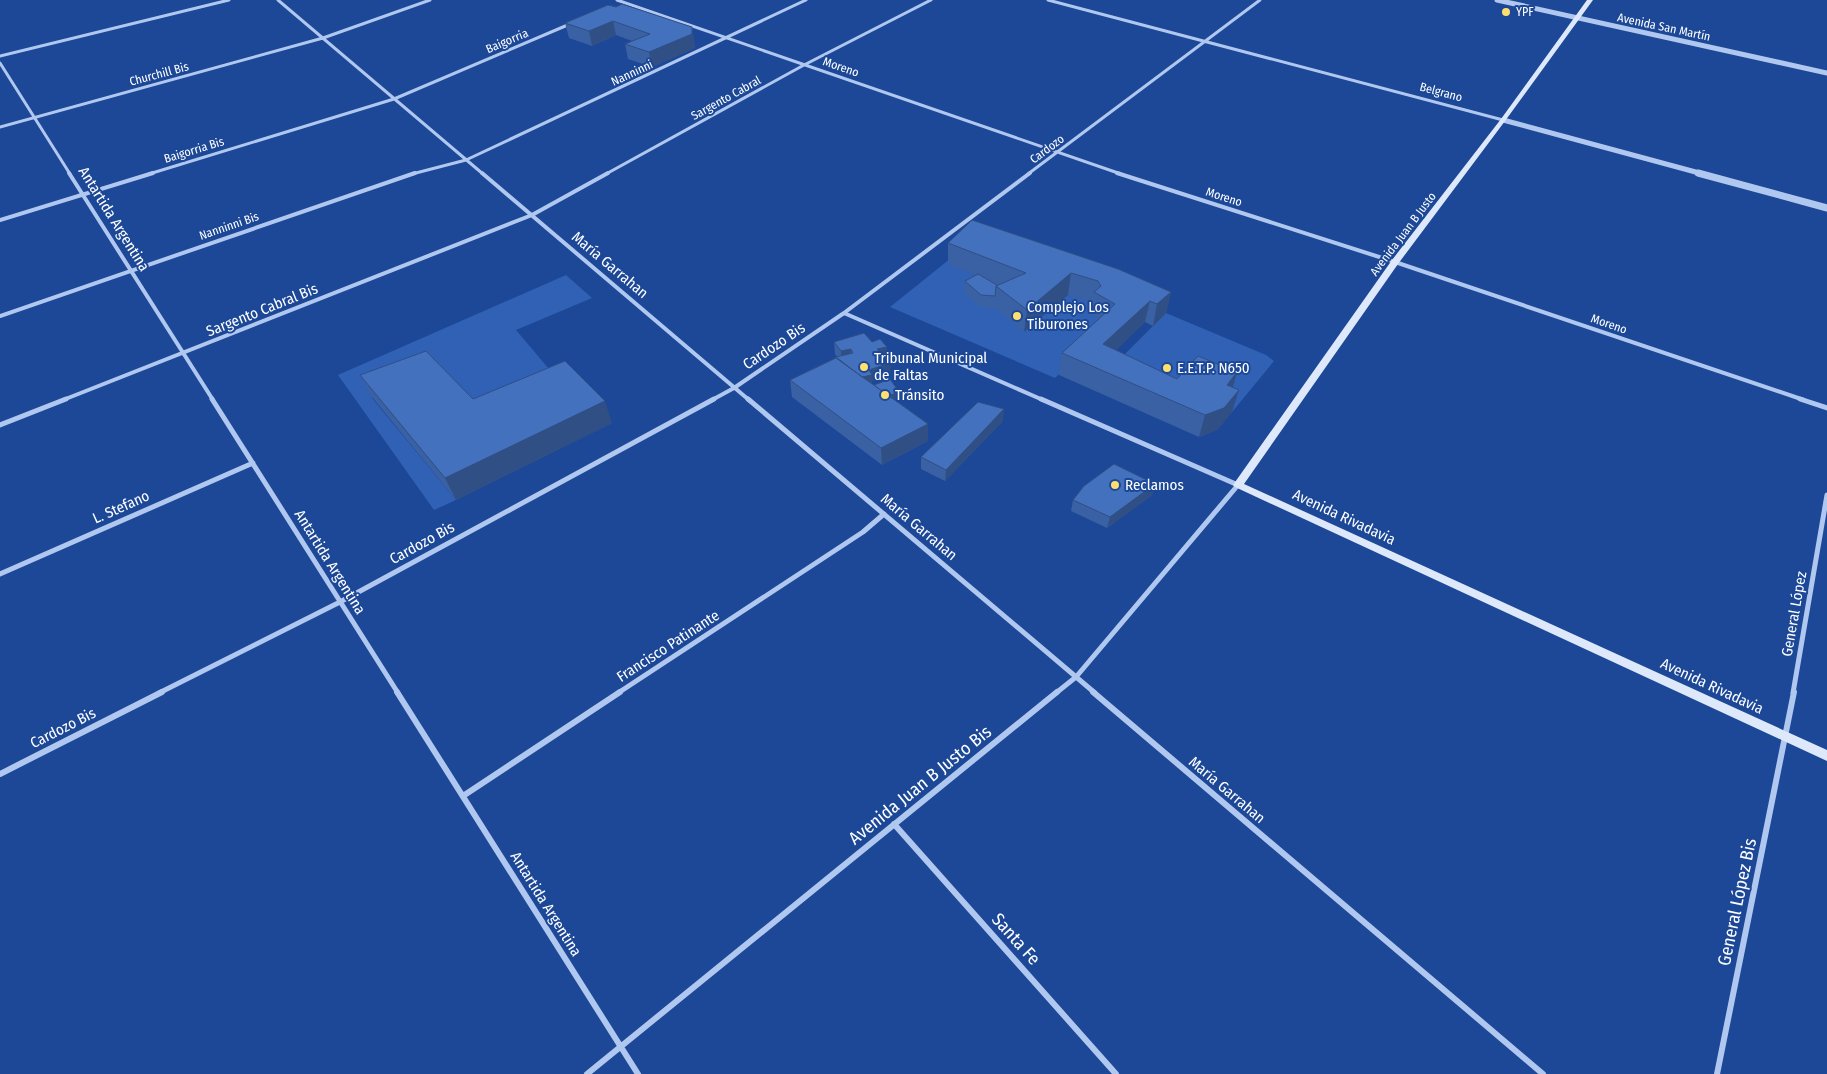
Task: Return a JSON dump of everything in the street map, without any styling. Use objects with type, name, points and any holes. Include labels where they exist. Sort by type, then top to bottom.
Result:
[{"type":"main road","name":"Avenida Juan B Justo","points":[[1238,485],[1396,262],[1590,0]]},
{"type":"main road","name":"Avenida Rivadavia","points":[[1238,485],[1827,756]]},
{"type":"street","points":[[0,56],[229,0]]},
{"type":"street","name":"María Garrahan","points":[[278,0],[1543,1074]]},
{"type":"street","name":"Churchill Bis","points":[[0,127],[323,38],[430,0]]},
{"type":"street","name":"Moreno","points":[[617,0],[730,37],[1057,154],[1396,262],[1827,408]]},
{"type":"street","name":"Nanninni","points":[[466,160],[806,0]]},
{"type":"street","name":"Sargento Cabral","points":[[532,216],[804,65],[931,0]]},
{"type":"street","name":"Belgrano","points":[[1048,0],[1827,208]]},
{"type":"street","name":"Cardozo","points":[[844,313],[1206,43],[1260,0]]},
{"type":"street","name":"Avenida San Martín","points":[[1497,0],[1827,73]]},
{"type":"street","points":[[613,6],[624,1]]},
{"type":"street","name":"Baigorria","points":[[394,99],[576,21]]},
{"type":"street","name":"Antartida Argentina","points":[[0,62],[638,1074]]},
{"type":"street","name":"Baigorria Bis","points":[[0,220],[394,99]]},
{"type":"street","name":"Nanninni Bis","points":[[0,316],[430,168],[466,160]]},
{"type":"street","name":"Sargento Cabral Bis","points":[[0,425],[532,216]]},
{"type":"street","name":"Cardozo Bis","points":[[0,774],[340,602],[734,388],[844,313]]},
{"type":"street","name":"Avenida Rivadavia","points":[[844,313],[1238,485]]},
{"type":"street","name":"L. Stefano","points":[[0,574],[252,462]]},
{"type":"street","name":"Avenida Juan B Justo Bis","points":[[587,1074],[1076,677],[1238,485]]},
{"type":"street","name":"General López","points":[[1786,737],[1827,495]]},
{"type":"street","name":"Francisco Patinante","points":[[463,796],[864,532],[884,514]]},
{"type":"street","name":"General López Bis","points":[[1717,1074],[1786,737]]},
{"type":"street","name":"Santa Fe","points":[[894,824],[1116,1074]]},
{"type":"shaded area","name":"Complejo Los Tiburones","points":[[971,242],[1114,291],[1111,326],[1055,378],[890,307]]},
{"type":"shaded area","points":[[566,275],[592,298],[516,330],[555,376],[472,412],[372,398],[456,500],[434,510],[338,375]]},
{"type":"shaded area","points":[[1166,313],[1266,355],[1274,361],[1232,412],[1178,393],[1116,363]]},
{"type":"building","points":[[622,4],[692,27],[692,34],[649,52],[625,44],[650,34],[613,21],[589,31],[565,23],[608,5],[616,7]]},
{"type":"building","points":[[972,220],[1118,269],[1171,292],[1157,304],[1150,301],[1103,344],[1177,379],[1198,356],[1237,372],[1227,385],[1239,390],[1224,408],[1205,415],[1062,353],[1115,304],[1094,292],[1101,286],[1098,281],[1071,273],[1027,310],[996,286],[1026,273],[948,243]]},
{"type":"building","points":[[978,274],[997,285],[995,296],[981,295],[965,281]]},
{"type":"building","points":[[864,333],[872,342],[880,339],[887,347],[877,349],[890,363],[869,370],[872,375],[862,377],[836,357],[853,353],[851,349],[841,351],[834,342]]},
{"type":"building","points":[[426,351],[473,399],[565,361],[605,401],[445,478],[360,375]]},
{"type":"building","points":[[836,358],[928,424],[881,448],[790,380]]},
{"type":"building","points":[[890,379],[899,392],[888,396],[874,385]]},
{"type":"building","points":[[978,402],[1004,409],[946,470],[921,457]]},
{"type":"building","points":[[1114,464],[1155,484],[1110,517],[1073,500],[1084,486]]},
{"type":"place","name":"YPF","points":[[1506,12]]},
{"type":"place","name":"Complejo Los Tiburones","points":[[1017,316]]},
{"type":"place","name":"Tribunal Municipal de Faltas","points":[[864,367]]},
{"type":"place","name":"E.E.T.P. N650","points":[[1167,368]]},
{"type":"place","name":"Tránsito","points":[[885,395]]},
{"type":"place","name":"Reclamos","points":[[1115,485]]}]
